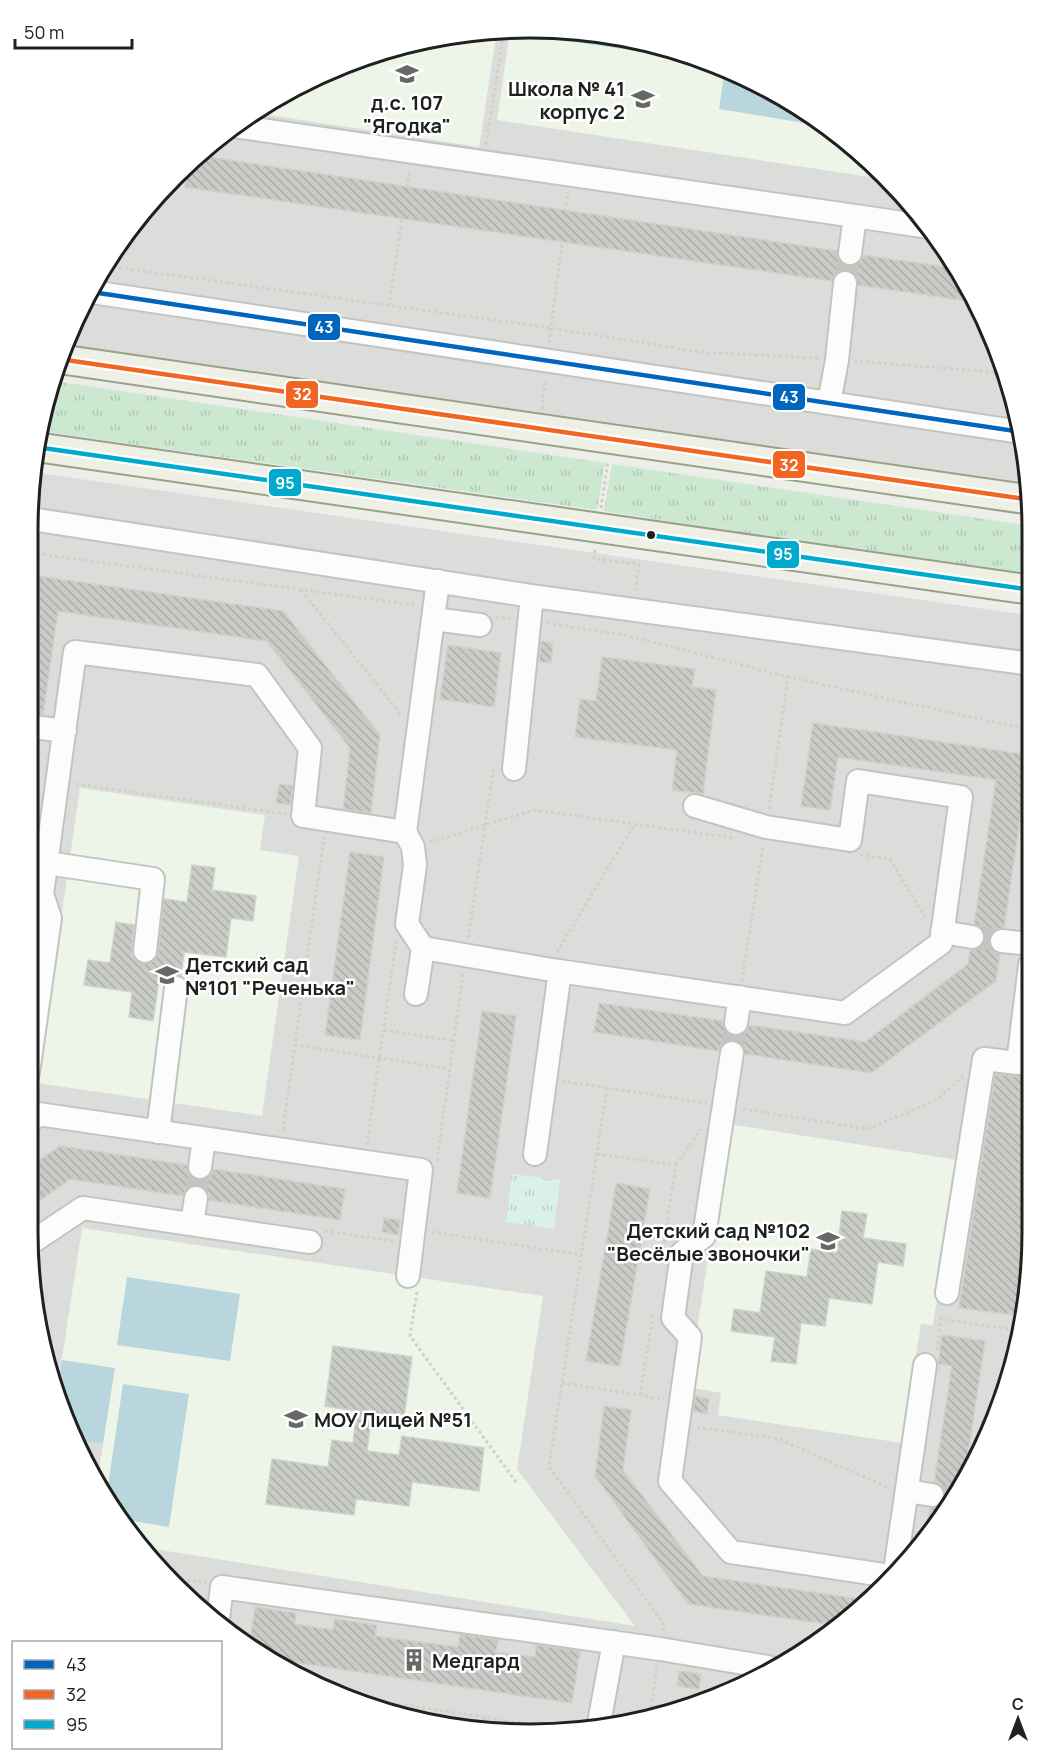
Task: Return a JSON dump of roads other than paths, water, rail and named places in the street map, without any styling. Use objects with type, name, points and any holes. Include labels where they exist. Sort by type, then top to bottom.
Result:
[{"type":"main road","points":[[68,360],[1021,498]]},
{"type":"main road","points":[[45,448],[1022,589]]},
{"type":"street","points":[[246,128],[855,216],[912,220]]},
{"type":"street","points":[[850,253],[855,216]]},
{"type":"street","points":[[829,403],[837,360],[845,283]]},
{"type":"street","points":[[102,287],[547,360],[1012,431]]},
{"type":"street","points":[[38,520],[532,596],[1022,663]]},
{"type":"street","points":[[416,994],[423,948],[407,924],[415,865],[409,839],[438,582]]},
{"type":"street","points":[[505,763],[532,596]]},
{"type":"street","points":[[433,619],[480,625]]},
{"type":"street","points":[[38,1003],[50,918],[42,894],[75,652],[258,675],[310,748],[303,816],[409,839]]},
{"type":"street","points":[[41,728],[64,731]]},
{"type":"street","points":[[423,948],[845,1013],[941,943],[961,797],[858,781],[850,840],[766,827],[695,806]]},
{"type":"street","points":[[47,863],[153,879],[145,951]]},
{"type":"street","points":[[942,934],[972,937]]},
{"type":"street","points":[[1002,941],[1022,943]]},
{"type":"street","points":[[535,1154],[556,970]]},
{"type":"street","points":[[158,1132],[176,988]]},
{"type":"street","points":[[736,1023],[740,997]]},
{"type":"street","points":[[947,1293],[984,1059],[1018,1064],[1022,1031]]},
{"type":"street","points":[[732,1053],[721,1105],[704,1236],[682,1253],[673,1318],[690,1336],[670,1481],[731,1552],[882,1575]]},
{"type":"street","points":[[38,1114],[421,1170],[412,1283]]},
{"type":"street","points":[[200,1167],[204,1138]]},
{"type":"street","points":[[192,1224],[196,1198]]},
{"type":"street","points":[[38,1238],[83,1208],[310,1242]]},
{"type":"street","points":[[897,1559],[925,1365]]},
{"type":"street","points":[[907,1494],[932,1495]]},
{"type":"street","points":[[219,1613],[222,1587],[660,1648],[763,1665]]},
{"type":"street","points":[[600,1718],[614,1642]]},
{"type":"tunnel","points":[[845,283],[850,253]]},
{"type":"tunnel","points":[[972,937],[1002,941]]},
{"type":"tunnel","points":[[732,1053],[736,1023]]},
{"type":"tunnel","points":[[196,1198],[200,1167]]},
{"type":"tunnel","points":[[932,1495],[944,1497]]},
{"type":"place","name":"д.с. 107 \"Ягодка\"","points":[[407,74]]},
{"type":"place","name":"Школа № 41 корпус 2","points":[[643,99]]},
{"type":"place","name":"Детский сад №101 \"Реченька\"","points":[[167,975]]},
{"type":"place","name":"Детский сад №102 \"Весёлые звоночки\"","points":[[828,1241]]},
{"type":"place","name":"МОУ Лицей №51","points":[[296,1419]]},
{"type":"place","name":"Медгард","points":[[414,1660]]}]
